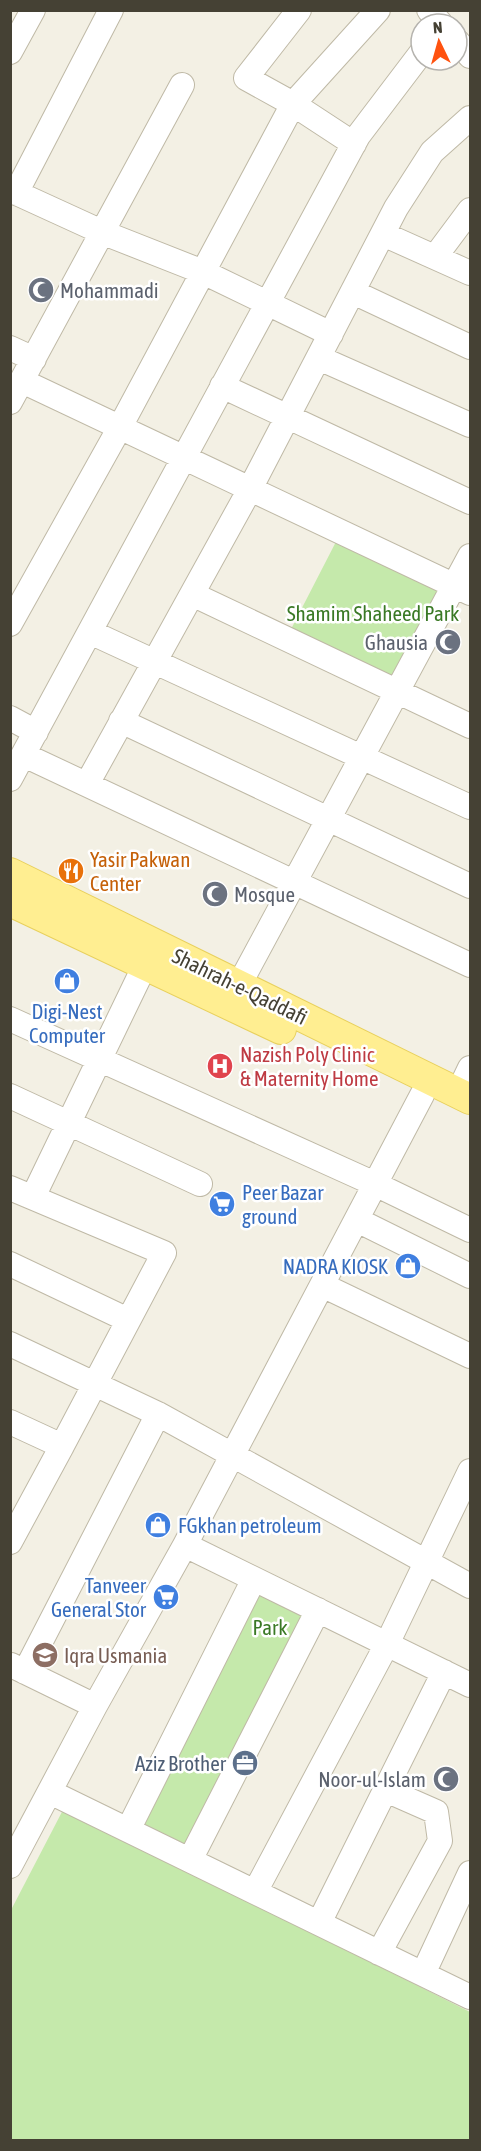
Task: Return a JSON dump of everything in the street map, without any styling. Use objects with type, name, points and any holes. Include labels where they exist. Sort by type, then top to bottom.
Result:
[{"type":"main road","name":"Shahrah-e-Qaddafi","points":[[10,873],[467,1095]]},
{"type":"main road","name":"Shahrah-e-Qaddafi","points":[[10,901],[422,1095],[467,1095]]},
{"type":"street","points":[[10,52],[33,10]]},
{"type":"street","points":[[111,10],[14,192],[104,233],[203,272],[331,334]]},
{"type":"street","points":[[298,10],[246,78],[292,104],[354,144]]},
{"type":"street","points":[[10,624],[120,427],[292,104],[378,10]]},
{"type":"street","points":[[10,779],[354,144],[409,69]]},
{"type":"street","points":[[10,402],[104,233],[182,85]]},
{"type":"street","points":[[87,784],[250,489],[383,234],[432,152],[471,118]]},
{"type":"street","points":[[435,257],[471,210]]},
{"type":"street","points":[[383,234],[471,273]]},
{"type":"street","points":[[353,292],[471,347]]},
{"type":"street","points":[[10,348],[34,359]]},
{"type":"street","points":[[319,357],[471,425]]},
{"type":"street","points":[[22,381],[463,589]]},
{"type":"street","points":[[222,386],[471,502]]},
{"type":"street","points":[[239,985],[398,692],[463,589],[471,555]]},
{"type":"street","points":[[192,594],[471,726]]},
{"type":"street","points":[[90,632],[471,807]]},
{"type":"street","points":[[10,718],[36,732]]},
{"type":"street","points":[[122,722],[471,886]]},
{"type":"street","points":[[24,755],[294,884],[471,965]]},
{"type":"street","points":[[33,1197],[145,965]]},
{"type":"street","points":[[10,1019],[375,1184],[471,1230]]},
{"type":"street","points":[[10,1866],[95,1706],[185,1545],[422,1095]]},
{"type":"street","points":[[10,1096],[200,1184]]},
{"type":"street","points":[[10,1188],[164,1253],[10,1542]]},
{"type":"street","points":[[357,1220],[471,1276]]},
{"type":"street","points":[[10,1264],[129,1320]]},
{"type":"street","points":[[322,1285],[471,1356]]},
{"type":"street","points":[[10,1344],[95,1382],[158,1414],[471,1586]]},
{"type":"street","points":[[95,1706],[18,1669],[158,1414]]},
{"type":"street","points":[[10,1422],[62,1446]]},
{"type":"street","points":[[255,1892],[387,1644],[427,1562],[462,1512],[471,1471]]},
{"type":"street","points":[[185,1545],[471,1685]]},
{"type":"street","points":[[128,1830],[254,1579]]},
{"type":"street","points":[[190,1860],[318,1610]]},
{"type":"street","points":[[319,1923],[444,1672]]},
{"type":"street","points":[[380,1953],[440,1841],[436,1812],[386,1790]]},
{"type":"street","points":[[50,1792],[471,1997]]},
{"type":"street","points":[[423,1974],[471,1873]]},
{"type":"green space","name":"Shamim Shaheed Park","points":[[341,532],[455,586],[398,691],[287,637]]},
{"type":"green space","name":"Park","points":[[254,1579],[318,1610],[190,1860],[128,1830]]},
{"type":"green space","points":[[64,1808],[470,2012],[470,2140],[11,2140],[11,1910]]},
{"type":"place","name":"Mohammadi","points":[[41,290]]},
{"type":"place","name":"Ghausia","points":[[448,642]]},
{"type":"place","name":"Yasir Pakwan Center","points":[[71,871]]},
{"type":"place","name":"Mosque","points":[[215,894]]},
{"type":"place","name":"Digi-Nest Computer","points":[[67,981]]},
{"type":"place","name":"Nazish Poly Clinic & Maternity Home","points":[[220,1066]]},
{"type":"place","name":"Peer Bazar ground","points":[[222,1204]]},
{"type":"place","name":"NADRA KIOSK","points":[[408,1266]]},
{"type":"place","name":"FGkhan petroleum","points":[[158,1525]]},
{"type":"place","name":"Tanveer General Stor","points":[[166,1597]]},
{"type":"place","name":"Iqra Usmania","points":[[45,1655]]},
{"type":"place","name":"Aziz Brother","points":[[245,1763]]},
{"type":"place","name":"Noor-ul-Islam","points":[[446,1779]]}]
